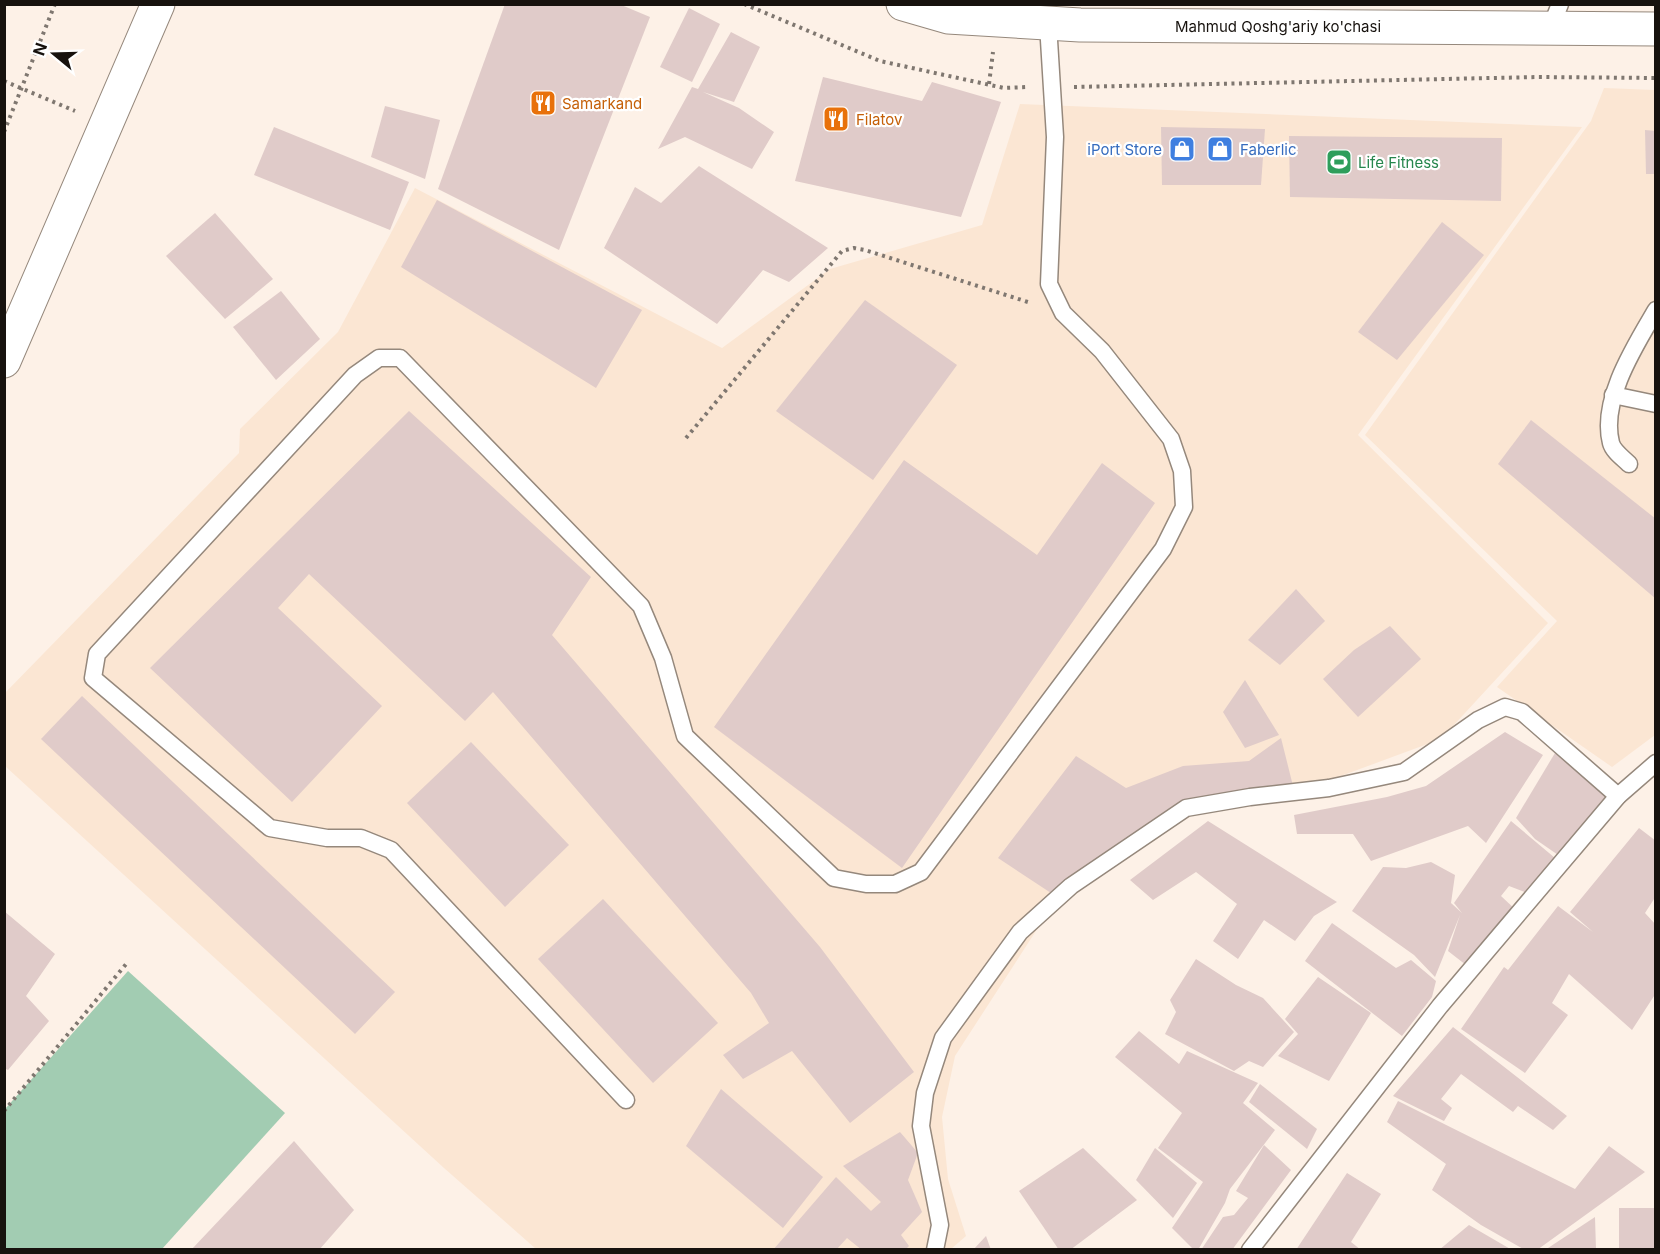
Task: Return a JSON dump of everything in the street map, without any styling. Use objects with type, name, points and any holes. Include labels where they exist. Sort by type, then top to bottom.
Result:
[{"type":"main road","points":[[4,361],[158,4]]},
{"type":"main road","name":"Mahmud Qoshg'ariy ko'chasi","points":[[903,4],[948,17],[1048,24],[1556,16],[1656,29]]},
{"type":"lane","points":[[626,1100],[391,850],[361,838],[327,838],[270,828],[93,678],[97,654],[355,375],[379,358],[400,358],[641,606],[663,658],[685,736],[834,878],[866,884],[895,884],[921,872],[1163,549],[1184,507],[1182,471],[1172,439],[1102,351],[1063,313],[1049,285],[1055,137],[1048,24]]},
{"type":"lane","points":[[1629,464],[1611,446],[1609,423],[1613,395],[1637,342],[1656,310]]},
{"type":"lane","points":[[1613,395],[1656,404]]},
{"type":"lane","points":[[935,1250],[940,1225],[921,1126],[925,1093],[943,1038],[1020,932],[1071,886],[1186,807],[1329,788],[1404,772],[1478,720],[1506,707],[1522,712],[1618,796]]},
{"type":"lane","points":[[1250,1250],[1440,1006],[1618,796],[1656,763]]},
{"type":"path","points":[[4,132],[55,4]]},
{"type":"path","points":[[744,4],[880,60],[1004,88],[1538,77],[1656,78]]},
{"type":"path","points":[[4,81],[106,125]]},
{"type":"path","points":[[687,438],[843,251],[854,248],[865,250],[1063,313]]},
{"type":"path","points":[[4,1111],[127,963]]},
{"type":"shaded area","points":[[1604,88],[1655,90],[1655,735],[1612,767],[1497,687],[1557,621],[1365,435],[1591,121]]},
{"type":"shaded area","points":[[1020,104],[1582,127],[1358,435],[1548,623],[1441,739],[1303,790],[1189,809],[1054,903],[955,1056],[942,1117],[948,1179],[966,1236],[951,1249],[536,1249],[444,1168],[5,766],[4,694],[239,453],[240,429],[338,332],[415,188],[722,348],[830,269],[982,225]]},
{"type":"green space","points":[[128,971],[285,1113],[162,1249],[5,1249],[5,1109]]},
{"type":"building","name":"Samarkand","points":[[505,4],[619,4],[650,17],[559,250],[438,189]]},
{"type":"building","points":[[689,8],[720,24],[692,82],[660,67]]},
{"type":"building","points":[[731,32],[760,47],[734,102],[703,92],[739,108],[774,132],[752,169],[685,137],[658,149],[692,87],[698,89]]},
{"type":"building","points":[[823,77],[922,101],[932,82],[1001,102],[961,217],[795,181]]},
{"type":"building","points":[[385,106],[440,120],[425,179],[371,157]]},
{"type":"building","points":[[274,127],[409,182],[390,230],[254,175]]},
{"type":"building","points":[[1161,127],[1265,129],[1261,185],[1162,185]]},
{"type":"building","points":[[1645,130],[1656,131],[1656,174],[1646,174]]},
{"type":"building","points":[[1289,136],[1502,138],[1501,201],[1290,197]]},
{"type":"building","points":[[699,166],[828,248],[789,282],[763,270],[717,324],[604,248],[635,187],[661,203]]},
{"type":"building","points":[[437,200],[642,310],[596,388],[401,267]]},
{"type":"building","points":[[215,213],[273,279],[225,319],[166,256]]},
{"type":"building","points":[[1442,222],[1484,255],[1397,360],[1358,332]]},
{"type":"building","points":[[281,291],[320,339],[276,380],[233,327]]},
{"type":"building","points":[[865,300],[957,365],[873,480],[776,411]]},
{"type":"building","points":[[409,411],[591,577],[552,635],[820,947],[914,1072],[850,1123],[792,1051],[743,1079],[723,1055],[769,1023],[751,993],[493,692],[465,721],[309,574],[278,608],[382,706],[292,802],[150,668]]},
{"type":"building","points":[[1531,420],[1656,519],[1656,599],[1498,464]]},
{"type":"building","points":[[904,460],[1037,555],[1102,463],[1155,503],[902,868],[714,727]]},
{"type":"building","points":[[1296,589],[1325,621],[1280,665],[1248,640]]},
{"type":"building","points":[[1390,626],[1421,659],[1358,717],[1323,679],[1354,650]]},
{"type":"building","points":[[1245,680],[1279,735],[1245,748],[1223,712]]},
{"type":"building","points":[[82,696],[395,992],[355,1034],[41,739]]},
{"type":"building","points":[[1505,732],[1543,755],[1486,843],[1468,826],[1371,861],[1353,834],[1297,834],[1294,815],[1387,797],[1426,786]]},
{"type":"building","points":[[1281,738],[1293,786],[1181,804],[1051,893],[998,858],[1076,756],[1126,788],[1183,766],[1249,761]]},
{"type":"building","points":[[471,742],[569,845],[505,907],[407,803]]},
{"type":"building","points":[[1555,753],[1608,794],[1561,857],[1535,839],[1516,818]]},
{"type":"building","points":[[1208,821],[1337,902],[1314,916],[1295,941],[1264,920],[1238,959],[1213,941],[1237,904],[1196,872],[1153,900],[1130,880]]},
{"type":"building","points":[[1511,821],[1555,858],[1530,894],[1509,886],[1501,896],[1517,911],[1466,965],[1448,951],[1460,915],[1435,977],[1414,955],[1352,911],[1383,867],[1406,868],[1431,862],[1455,875],[1451,903],[1462,913],[1454,903]]},
{"type":"building","points":[[1639,828],[1656,841],[1656,896],[1645,913],[1656,925],[1656,993],[1632,1030],[1569,974],[1552,1003],[1568,1015],[1525,1073],[1461,1029],[1504,967],[1508,970],[1558,906],[1593,932],[1570,912]]},
{"type":"building","points":[[603,899],[718,1023],[653,1083],[538,959]]},
{"type":"building","points":[[4,911],[55,954],[26,996],[49,1021],[8,1070],[4,1068]]},
{"type":"building","points":[[1332,923],[1396,968],[1411,960],[1436,981],[1432,997],[1402,1036],[1305,961]]},
{"type":"building","points":[[1196,959],[1236,985],[1263,998],[1294,1032],[1263,1067],[1249,1061],[1234,1071],[1165,1034],[1176,1012],[1170,1000]]},
{"type":"building","points":[[1318,977],[1371,1013],[1329,1081],[1278,1056],[1298,1034],[1285,1019]]},
{"type":"building","points":[[1453,1027],[1567,1116],[1553,1130],[1518,1106],[1513,1112],[1461,1074],[1441,1099],[1452,1108],[1444,1121],[1393,1096]]},
{"type":"building","points":[[1139,1031],[1179,1064],[1187,1051],[1258,1083],[1243,1103],[1275,1130],[1230,1189],[1225,1203],[1198,1250],[1194,1250],[1172,1228],[1203,1182],[1158,1148],[1182,1113],[1115,1057]]},
{"type":"building","points":[[1260,1084],[1317,1129],[1307,1149],[1249,1102]]},
{"type":"building","points":[[721,1089],[823,1177],[783,1228],[686,1146]]},
{"type":"building","points":[[1398,1101],[1575,1189],[1609,1146],[1645,1172],[1537,1250],[1525,1250],[1481,1225],[1432,1190],[1446,1164],[1387,1122]]},
{"type":"building","points":[[900,1132],[918,1153],[908,1180],[922,1212],[901,1235],[909,1246],[905,1250],[862,1250],[847,1238],[836,1250],[773,1250],[836,1177],[871,1211],[881,1202],[843,1166]]},
{"type":"building","points":[[294,1141],[354,1210],[319,1250],[191,1250]]},
{"type":"building","points":[[1264,1145],[1291,1170],[1232,1250],[1201,1250],[1223,1217],[1234,1215],[1248,1198],[1236,1191]]},
{"type":"building","points":[[1083,1148],[1137,1200],[1070,1250],[1059,1250],[1019,1191]]},
{"type":"building","points":[[1155,1148],[1197,1183],[1173,1218],[1136,1180]]},
{"type":"building","points":[[1347,1173],[1381,1194],[1351,1242],[1361,1250],[1296,1250]]},
{"type":"building","points":[[1619,1208],[1656,1208],[1656,1250],[1619,1250]]},
{"type":"building","points":[[1595,1217],[1596,1250],[1545,1250]]},
{"type":"building","points":[[1469,1225],[1512,1250],[1439,1250]]},
{"type":"building","points":[[986,1236],[991,1250],[973,1250]]},
{"type":"place","name":"Samarkand","points":[[543,103]]},
{"type":"place","name":"Filatov","points":[[836,119]]},
{"type":"place","name":"iPort Store","points":[[1182,149]]},
{"type":"place","name":"Faberlic","points":[[1220,149]]},
{"type":"place","name":"Life Fitness","points":[[1339,162]]}]
